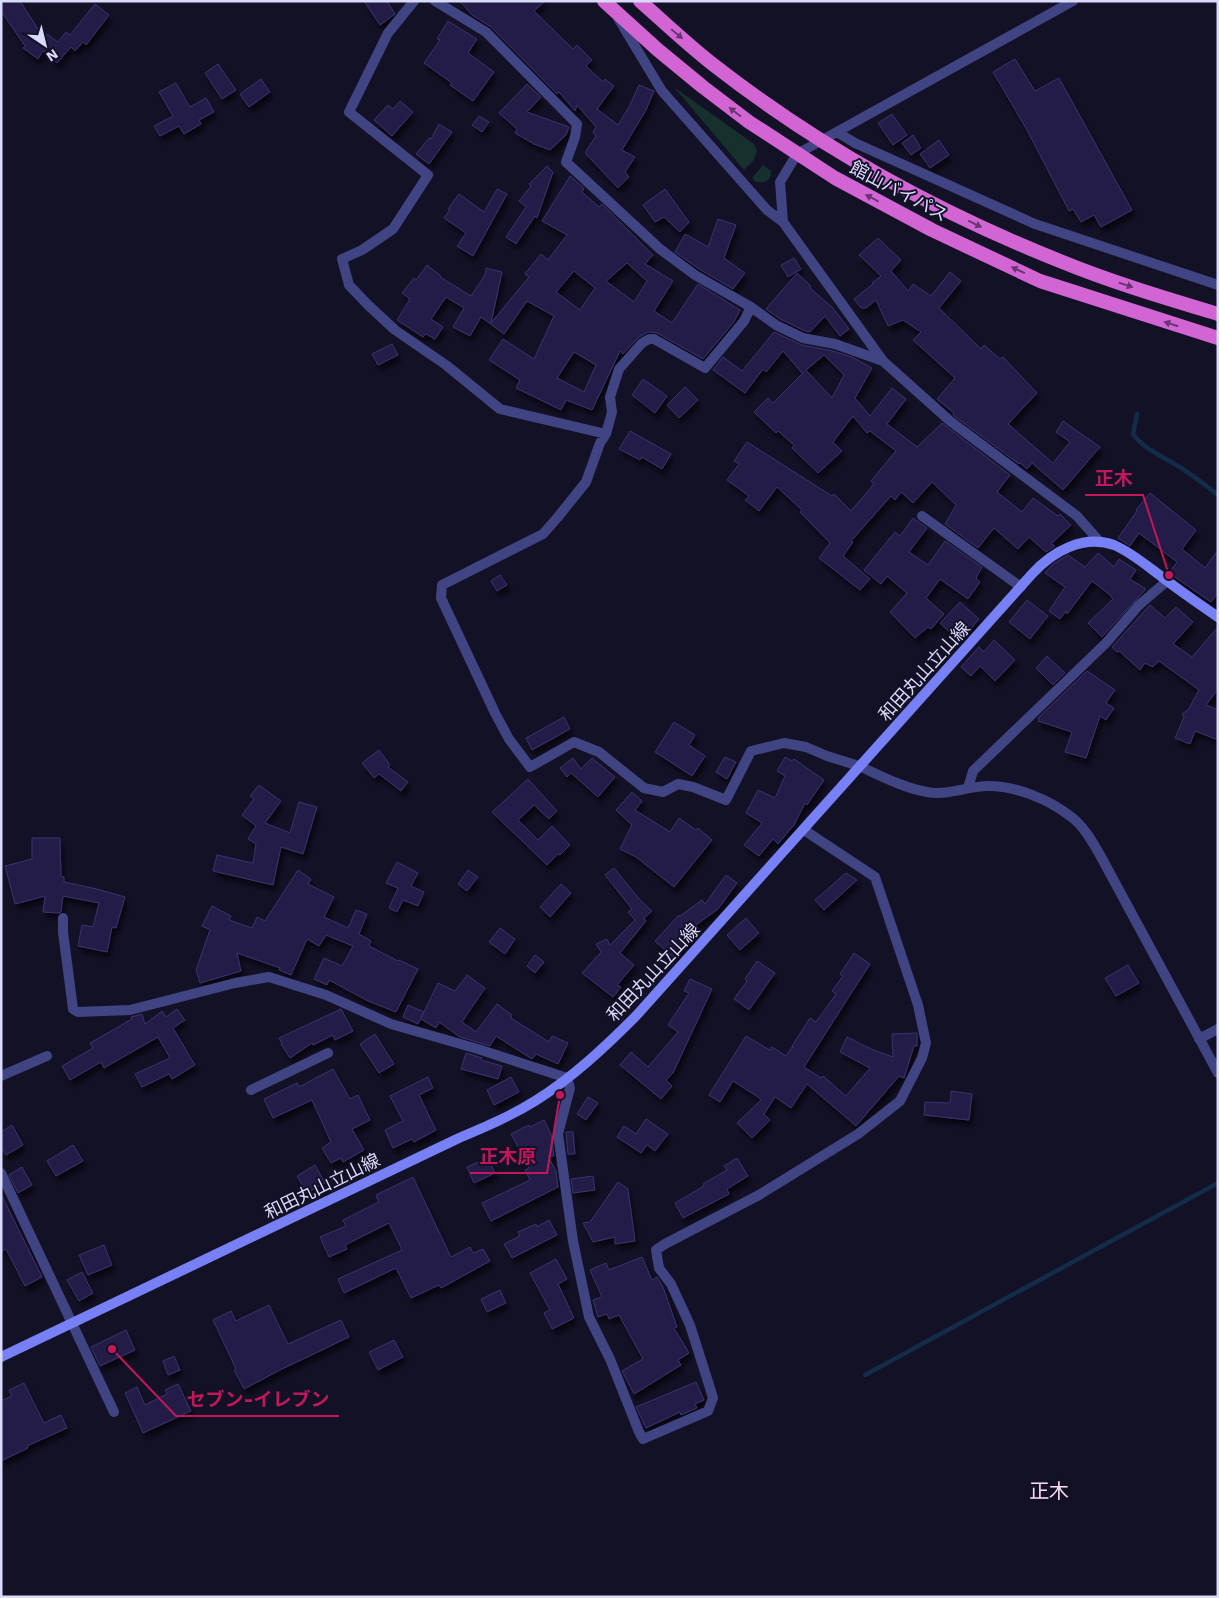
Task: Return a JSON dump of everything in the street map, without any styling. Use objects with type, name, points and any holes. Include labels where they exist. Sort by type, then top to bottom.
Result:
[{"type":"highway","name":"館山バイパス","points":[[604,1],[614,12],[702,87],[749,122],[835,178],[932,230],[1040,280],[1218,338]]},
{"type":"highway","name":"館山バイパス","points":[[640,1],[714,65],[763,101],[875,173],[936,205],[1060,261],[1113,281],[1218,314]]},
{"type":"main road","name":"和田丸山立山線","points":[[1,1357],[459,1138],[507,1117],[536,1101],[567,1078],[635,1018],[859,766],[1044,562],[1057,552],[1068,547],[1100,542],[1114,545],[1218,618]]},
{"type":"street","points":[[414,1],[388,33],[349,112],[428,175],[393,229],[362,250],[342,259],[349,285],[395,330],[446,365],[500,409],[606,434]]},
{"type":"street","points":[[435,1],[486,32],[577,124],[575,137],[566,162],[660,249],[695,275],[802,338],[835,344],[884,361]]},
{"type":"street","points":[[783,222],[780,182],[796,154],[1073,1]]},
{"type":"street","points":[[614,12],[662,90],[767,210],[783,222],[884,361],[950,421],[1076,516],[1100,542]]},
{"type":"street","points":[[837,132],[855,143],[1035,224],[1218,285]]},
{"type":"street","points":[[751,307],[744,321],[705,368],[654,339],[649,339],[642,344],[619,369],[610,397],[612,412],[606,434],[600,442],[586,482],[543,534],[442,585],[441,598],[509,739],[530,767],[574,742],[599,752],[644,788],[663,792],[678,784],[693,787],[726,800],[751,751],[784,743],[806,747],[859,766],[899,784],[927,792],[942,793],[989,786],[1020,791],[1047,802],[1071,816],[1090,838],[1218,1072]]},
{"type":"street","points":[[922,516],[1022,587]]},
{"type":"street","points":[[968,788],[973,771],[1105,644],[1139,605],[1167,581]]},
{"type":"street","points":[[63,918],[73,1009],[78,1012],[130,1010],[235,983],[269,977],[326,995],[391,1024],[478,1049],[567,1078],[570,1088],[558,1134],[573,1241],[589,1317],[610,1359],[639,1432],[644,1439],[708,1410],[713,1398],[690,1325],[670,1284],[659,1268],[656,1250],[759,1195],[858,1134],[900,1100],[922,1058],[926,1043],[918,1005],[875,876],[804,830]]},
{"type":"street","points":[[1199,1039],[1218,1029]]},
{"type":"street","points":[[251,1090],[328,1053]]},
{"type":"street","points":[[1,1076],[47,1056]]},
{"type":"street","points":[[1,1173],[114,1412]]},
{"type":"green space","points":[[674,87],[754,144],[757,151],[754,160],[744,170]]},
{"type":"green space","points":[[763,165],[771,171],[770,178],[765,182],[756,182],[752,178]]},
{"type":"building","points":[[1,1],[20,1],[44,38],[47,34],[58,42],[66,32],[70,35],[95,4],[109,15],[86,45],[83,42],[75,51],[71,47],[57,63],[43,51],[38,59],[23,48],[25,46],[1,11]]},
{"type":"building","points":[[364,1],[387,1],[395,14],[380,25]]},
{"type":"building","points":[[460,1],[545,1],[534,11],[573,49],[577,45],[592,60],[586,66],[603,82],[605,79],[614,86],[597,109],[618,125],[639,85],[654,91],[646,110],[622,150],[635,157],[625,172],[629,177],[618,188],[585,153],[596,136],[593,132],[596,127],[577,105],[575,111],[559,92],[557,94],[491,27],[472,15]]},
{"type":"building","points":[[448,21],[477,39],[468,53],[494,72],[473,101],[424,63],[440,40],[437,39]]},
{"type":"building","points":[[1015,59],[1035,91],[1059,78],[1132,210],[1101,227],[1094,215],[1081,222],[1073,209],[1069,211],[1027,130],[993,72]]},
{"type":"building","points":[[218,64],[236,90],[222,99],[205,73]]},
{"type":"building","points":[[261,79],[270,92],[249,107],[240,94]]},
{"type":"building","points":[[176,83],[190,107],[206,98],[214,112],[199,120],[201,124],[184,134],[179,126],[160,136],[154,126],[173,116],[159,92]]},
{"type":"building","points":[[527,84],[541,97],[527,112],[569,127],[566,135],[550,150],[534,144],[515,133],[517,129],[499,113]]},
{"type":"building","points":[[400,101],[413,112],[392,136],[374,120],[388,105],[393,109]]},
{"type":"building","points":[[892,114],[907,135],[893,145],[878,123]]},
{"type":"building","points":[[479,116],[489,122],[482,132],[472,125]]},
{"type":"building","points":[[439,124],[452,132],[429,164],[416,154],[429,138],[431,139]]},
{"type":"building","points":[[913,135],[921,148],[911,155],[902,143]]},
{"type":"building","points":[[939,140],[949,155],[930,168],[920,154]]},
{"type":"building","points":[[547,166],[553,172],[537,218],[535,216],[516,244],[506,237],[526,207],[519,201],[531,186],[529,184]]},
{"type":"building","points":[[570,176],[584,188],[582,192],[599,207],[602,204],[653,255],[645,264],[673,281],[654,311],[672,323],[698,284],[740,310],[734,322],[703,359],[657,333],[648,332],[639,337],[623,354],[620,351],[592,410],[566,400],[561,410],[516,388],[520,380],[489,360],[503,339],[534,359],[554,316],[527,301],[504,334],[481,317],[470,336],[453,327],[464,308],[446,297],[431,319],[443,327],[435,339],[426,334],[423,337],[397,320],[410,299],[402,293],[414,278],[416,280],[427,265],[440,277],[471,296],[485,275],[486,268],[502,272],[491,323],[529,277],[525,274],[541,254],[548,260],[567,235],[542,221]],"holes":[[[627,263],[647,281],[634,302],[606,281]],[[574,271],[595,288],[580,310],[556,292]],[[574,352],[596,365],[584,392],[557,378]]]},
{"type":"building","points":[[497,189],[507,194],[473,256],[457,246],[466,233],[444,218],[459,194],[484,212]]},
{"type":"building","points":[[665,189],[689,222],[680,232],[664,217],[655,222],[643,205]]},
{"type":"building","points":[[718,219],[736,225],[724,258],[745,273],[733,289],[675,252],[685,234],[708,247]]},
{"type":"building","points":[[878,238],[901,260],[891,271],[908,291],[913,284],[931,296],[950,272],[961,281],[939,308],[981,349],[984,345],[1000,359],[1003,357],[1037,393],[1008,424],[1053,463],[1070,442],[1056,432],[1063,421],[1100,447],[1063,490],[1032,463],[1027,469],[1019,464],[954,416],[954,413],[937,399],[955,378],[913,340],[921,332],[903,320],[888,326],[876,300],[866,308],[861,308],[854,299],[881,276],[859,255]]},
{"type":"building","points":[[794,258],[801,269],[788,277],[781,265]]},
{"type":"building","points":[[797,273],[811,286],[810,288],[833,308],[849,329],[840,336],[825,316],[810,332],[805,331],[780,319],[766,309]]},
{"type":"building","points":[[774,332],[802,345],[852,357],[872,368],[855,398],[870,416],[892,388],[906,399],[887,424],[917,447],[942,423],[1010,475],[997,492],[1022,512],[1033,498],[1058,516],[1060,514],[1071,525],[1051,544],[1055,546],[1046,552],[1029,537],[1018,549],[994,528],[978,548],[945,524],[956,505],[932,482],[913,503],[901,492],[895,500],[891,496],[851,541],[853,542],[843,556],[870,579],[860,590],[819,558],[830,543],[800,512],[802,510],[777,487],[759,511],[745,500],[749,496],[727,480],[739,464],[734,461],[747,442],[832,496],[834,494],[851,511],[874,484],[871,481],[896,451],[870,431],[867,433],[853,416],[833,442],[842,451],[818,473],[792,448],[794,445],[778,431],[776,433],[754,412],[768,398],[773,403],[804,372],[802,373],[783,351],[766,372],[763,369],[745,393],[713,370],[723,357],[742,371]],"holes":[[[824,355],[844,375],[832,398],[806,370]]]},
{"type":"building","points":[[392,344],[398,355],[378,365],[372,354]]},
{"type":"building","points":[[643,379],[667,396],[655,413],[632,395]]},
{"type":"building","points":[[685,387],[698,400],[679,418],[667,405]]},
{"type":"building","points":[[630,431],[671,454],[662,469],[642,457],[640,460],[619,449]]},
{"type":"building","points":[[1150,493],[1196,530],[1182,549],[1205,568],[1218,550],[1218,593],[1211,602],[1169,573],[1177,562],[1139,533],[1130,546],[1118,538],[1136,510]]},
{"type":"building","points":[[913,518],[927,528],[909,552],[928,565],[945,541],[982,567],[976,578],[980,582],[968,599],[940,579],[926,598],[944,614],[931,629],[928,627],[915,638],[890,612],[907,593],[887,576],[881,584],[864,570],[895,532],[900,536]]},
{"type":"building","points":[[1098,553],[1114,567],[1119,559],[1136,570],[1130,579],[1146,589],[1102,637],[1088,623],[1113,599],[1110,595],[1092,581],[1067,614],[1066,611],[1060,619],[1049,611],[1065,587],[1045,573],[1053,564],[1068,555],[1085,567]]},
{"type":"building","points":[[500,575],[507,585],[497,591],[491,581]]},
{"type":"building","points":[[1027,600],[1048,616],[1030,639],[1009,622]]},
{"type":"building","points":[[960,602],[979,619],[960,642],[940,623]]},
{"type":"building","points":[[1150,605],[1165,618],[1176,607],[1193,622],[1173,644],[1192,657],[1218,627],[1218,689],[1206,705],[1218,710],[1218,740],[1195,731],[1190,744],[1175,738],[1184,717],[1182,714],[1188,710],[1199,690],[1159,661],[1153,667],[1145,663],[1140,670],[1112,647]]},
{"type":"building","points":[[994,640],[1015,660],[995,681],[980,666],[971,676],[961,667],[979,647],[984,652]]},
{"type":"building","points":[[1047,656],[1065,673],[1053,685],[1036,668]]},
{"type":"building","points":[[1087,671],[1115,690],[1106,703],[1114,708],[1106,720],[1100,716],[1086,758],[1065,752],[1072,732],[1038,721],[1039,717]]},
{"type":"building","points":[[564,717],[570,729],[532,750],[526,738]]},
{"type":"building","points":[[674,722],[695,735],[689,745],[705,756],[692,776],[655,752]]},
{"type":"building","points":[[379,750],[390,765],[388,767],[408,782],[401,791],[379,774],[374,778],[362,763]]},
{"type":"building","points":[[725,757],[736,762],[727,779],[716,772]]},
{"type":"building","points":[[785,757],[792,761],[794,759],[824,780],[807,805],[805,803],[794,825],[778,844],[773,839],[759,856],[744,845],[762,823],[746,813],[758,790],[775,798],[785,776],[777,771]]},
{"type":"building","points":[[573,758],[581,769],[592,758],[615,777],[598,797],[571,773],[567,777],[560,768]]},
{"type":"building","points":[[528,779],[557,811],[549,819],[534,805],[518,820],[538,840],[552,826],[570,845],[547,865],[492,812]]},
{"type":"building","points":[[259,785],[281,801],[265,823],[290,833],[299,802],[317,807],[303,854],[281,847],[273,885],[213,871],[217,855],[253,863],[256,844],[248,839],[256,826],[242,815],[254,799],[250,796]]},
{"type":"building","points":[[632,792],[642,801],[635,810],[670,832],[679,818],[696,830],[698,828],[712,840],[674,887],[636,857],[620,849],[632,825],[616,810]]},
{"type":"building","points":[[32,838],[60,838],[61,876],[64,877],[64,882],[125,897],[116,928],[112,927],[107,952],[78,946],[82,925],[93,927],[99,903],[63,896],[61,912],[59,913],[43,912],[45,896],[15,904],[5,866],[32,859]]},
{"type":"building","points":[[397,862],[418,873],[411,886],[424,892],[418,906],[403,900],[397,912],[389,908],[398,888],[386,883]]},
{"type":"building","points":[[614,868],[641,901],[652,911],[644,918],[646,921],[620,953],[634,965],[617,985],[621,987],[613,997],[582,973],[601,952],[596,944],[607,939],[610,945],[635,920],[628,912],[632,909],[605,875]]},
{"type":"building","points":[[298,870],[311,879],[308,884],[334,897],[324,917],[348,928],[356,910],[367,914],[359,934],[371,941],[369,946],[418,969],[396,1012],[368,1001],[329,980],[327,985],[314,979],[324,958],[342,966],[353,946],[326,935],[319,946],[307,939],[291,975],[279,970],[280,968],[237,953],[241,971],[200,983],[196,970],[210,930],[202,926],[212,906],[231,916],[229,920],[252,928],[257,917],[265,921]]},
{"type":"building","points":[[468,870],[478,877],[467,891],[458,884]]},
{"type":"building","points":[[846,873],[857,880],[824,910],[815,900]]},
{"type":"building","points":[[726,875],[737,883],[718,909],[693,927],[698,931],[674,958],[655,941],[679,915],[702,900],[705,904]]},
{"type":"building","points":[[561,884],[571,893],[550,917],[540,907]]},
{"type":"building","points":[[746,918],[759,933],[740,950],[727,935]]},
{"type":"building","points":[[500,928],[515,939],[505,954],[489,942]]},
{"type":"building","points":[[854,953],[870,964],[804,1067],[821,1078],[823,1076],[846,1096],[870,1068],[840,1052],[847,1037],[893,1057],[892,1034],[917,1033],[917,1046],[914,1046],[904,1078],[899,1076],[856,1126],[807,1084],[791,1108],[775,1097],[764,1114],[770,1120],[752,1138],[737,1123],[761,1100],[758,1097],[733,1081],[720,1102],[709,1095],[746,1036],[770,1050],[772,1047],[786,1056],[792,1047],[794,1048],[792,1046],[810,1018],[816,1022],[836,994],[832,991],[843,976],[840,974]]},
{"type":"building","points":[[535,955],[544,962],[535,973],[527,966]]},
{"type":"building","points":[[757,961],[775,973],[749,1010],[734,999],[747,981],[745,979]]},
{"type":"building","points":[[1128,965],[1139,983],[1116,996],[1105,978]]},
{"type":"building","points":[[467,975],[485,988],[462,1022],[476,1032],[497,1004],[512,1015],[511,1018],[549,1042],[552,1036],[568,1043],[558,1064],[536,1054],[532,1059],[496,1036],[490,1046],[460,1037],[439,1022],[436,1028],[421,1019],[418,1024],[403,1017],[408,1005],[424,1012],[438,983],[455,991]]},
{"type":"building","points":[[690,979],[712,989],[673,1073],[666,1080],[672,1086],[661,1099],[620,1065],[631,1052],[648,1067],[678,1032],[668,1025],[689,993],[684,991]]},
{"type":"building","points":[[177,1009],[185,1020],[173,1028],[195,1065],[172,1079],[169,1074],[142,1087],[135,1074],[170,1058],[158,1037],[104,1068],[101,1062],[70,1080],[62,1066],[93,1048],[90,1043],[132,1019],[131,1017],[142,1014],[145,1024],[162,1011],[166,1017]]},
{"type":"building","points":[[341,1009],[353,1031],[335,1040],[333,1035],[313,1045],[312,1043],[290,1058],[279,1038]]},
{"type":"building","points":[[375,1034],[394,1064],[379,1073],[360,1044]]},
{"type":"building","points":[[466,1053],[502,1066],[498,1079],[461,1069]]},
{"type":"building","points":[[333,1069],[350,1099],[358,1095],[370,1120],[352,1129],[364,1150],[343,1162],[341,1158],[331,1163],[322,1148],[331,1142],[312,1100],[273,1118],[264,1099],[297,1083],[299,1087]]},
{"type":"building","points":[[428,1077],[433,1088],[419,1095],[436,1130],[414,1142],[412,1139],[393,1148],[385,1130],[403,1121],[390,1096]]},
{"type":"building","points":[[511,1077],[519,1092],[494,1105],[487,1090]]},
{"type":"building","points":[[951,1091],[972,1094],[969,1120],[924,1115],[925,1102],[950,1103]]},
{"type":"building","points":[[588,1097],[598,1103],[586,1120],[577,1114]]},
{"type":"building","points":[[646,1119],[668,1134],[655,1151],[647,1145],[641,1153],[617,1137],[624,1126],[636,1134]]},
{"type":"building","points":[[544,1120],[551,1134],[554,1156],[548,1156],[556,1171],[558,1187],[491,1221],[482,1203],[530,1180],[525,1170],[529,1168],[511,1134]]},
{"type":"building","points":[[12,1125],[23,1145],[6,1155],[1,1148],[1,1132]]},
{"type":"building","points":[[566,1132],[573,1132],[575,1154],[568,1154]]},
{"type":"building","points":[[73,1145],[83,1161],[56,1176],[47,1161]]},
{"type":"building","points":[[488,1158],[495,1173],[474,1183],[467,1167]]},
{"type":"building","points":[[737,1158],[748,1176],[727,1189],[729,1194],[683,1218],[675,1203],[727,1170],[724,1166]]},
{"type":"building","points":[[315,1165],[325,1183],[307,1193],[297,1176]]},
{"type":"building","points":[[22,1167],[32,1185],[18,1193],[9,1175]]},
{"type":"building","points":[[593,1176],[595,1190],[573,1193],[571,1179]]},
{"type":"building","points":[[413,1177],[451,1257],[470,1247],[473,1253],[483,1249],[490,1261],[441,1288],[439,1285],[411,1298],[396,1268],[344,1293],[338,1279],[402,1250],[389,1223],[345,1245],[347,1249],[329,1257],[320,1237],[346,1226],[343,1220],[379,1202],[376,1195]]},
{"type":"building","points":[[618,1182],[628,1189],[635,1241],[615,1244],[615,1237],[593,1242],[583,1223],[590,1222]]},
{"type":"building","points":[[1,1194],[42,1277],[25,1286],[6,1249],[1,1251]]},
{"type":"building","points":[[549,1220],[557,1235],[512,1258],[504,1244],[520,1236],[518,1232],[536,1224],[537,1227]]},
{"type":"building","points":[[104,1245],[112,1265],[88,1275],[79,1255]]},
{"type":"building","points":[[642,1257],[652,1280],[657,1277],[663,1287],[677,1327],[674,1328],[689,1353],[678,1360],[681,1365],[634,1394],[622,1371],[643,1359],[619,1315],[609,1319],[607,1314],[598,1317],[593,1300],[602,1297],[590,1270],[606,1263],[609,1270]]},
{"type":"building","points":[[556,1259],[567,1279],[558,1284],[574,1318],[552,1329],[544,1313],[550,1310],[530,1273]]},
{"type":"building","points":[[82,1272],[93,1293],[79,1301],[67,1280]]},
{"type":"building","points":[[500,1290],[506,1303],[487,1312],[481,1299]]},
{"type":"building","points":[[269,1305],[288,1344],[341,1320],[349,1337],[244,1389],[213,1320],[231,1311],[236,1321]]},
{"type":"building","points":[[126,1330],[135,1350],[100,1366],[91,1347]]},
{"type":"building","points":[[394,1340],[403,1357],[378,1370],[369,1352]]},
{"type":"building","points":[[174,1356],[180,1370],[168,1375],[163,1361]]},
{"type":"building","points":[[696,1382],[704,1400],[695,1404],[697,1408],[681,1415],[680,1412],[646,1428],[636,1407]]},
{"type":"building","points":[[24,1383],[44,1423],[61,1415],[67,1428],[27,1446],[28,1448],[1,1461],[1,1401],[12,1396],[9,1390]]},
{"type":"building","points":[[178,1384],[191,1411],[143,1433],[125,1393],[137,1387],[145,1405],[167,1394],[165,1390]]},
{"type":"waterway","points":[[1137,414],[1133,434],[1137,439],[1151,450],[1191,474],[1218,495]]},
{"type":"waterway","points":[[865,1375],[1218,1183]]},
{"type":"place","name":"正木","points":[[1169,575]]},
{"type":"place","name":"正木原","points":[[560,1095]]},
{"type":"place","name":"セブン-イレブン","points":[[112,1349]]},
{"type":"district","name":"正木","points":[[1049,1491]]}]
